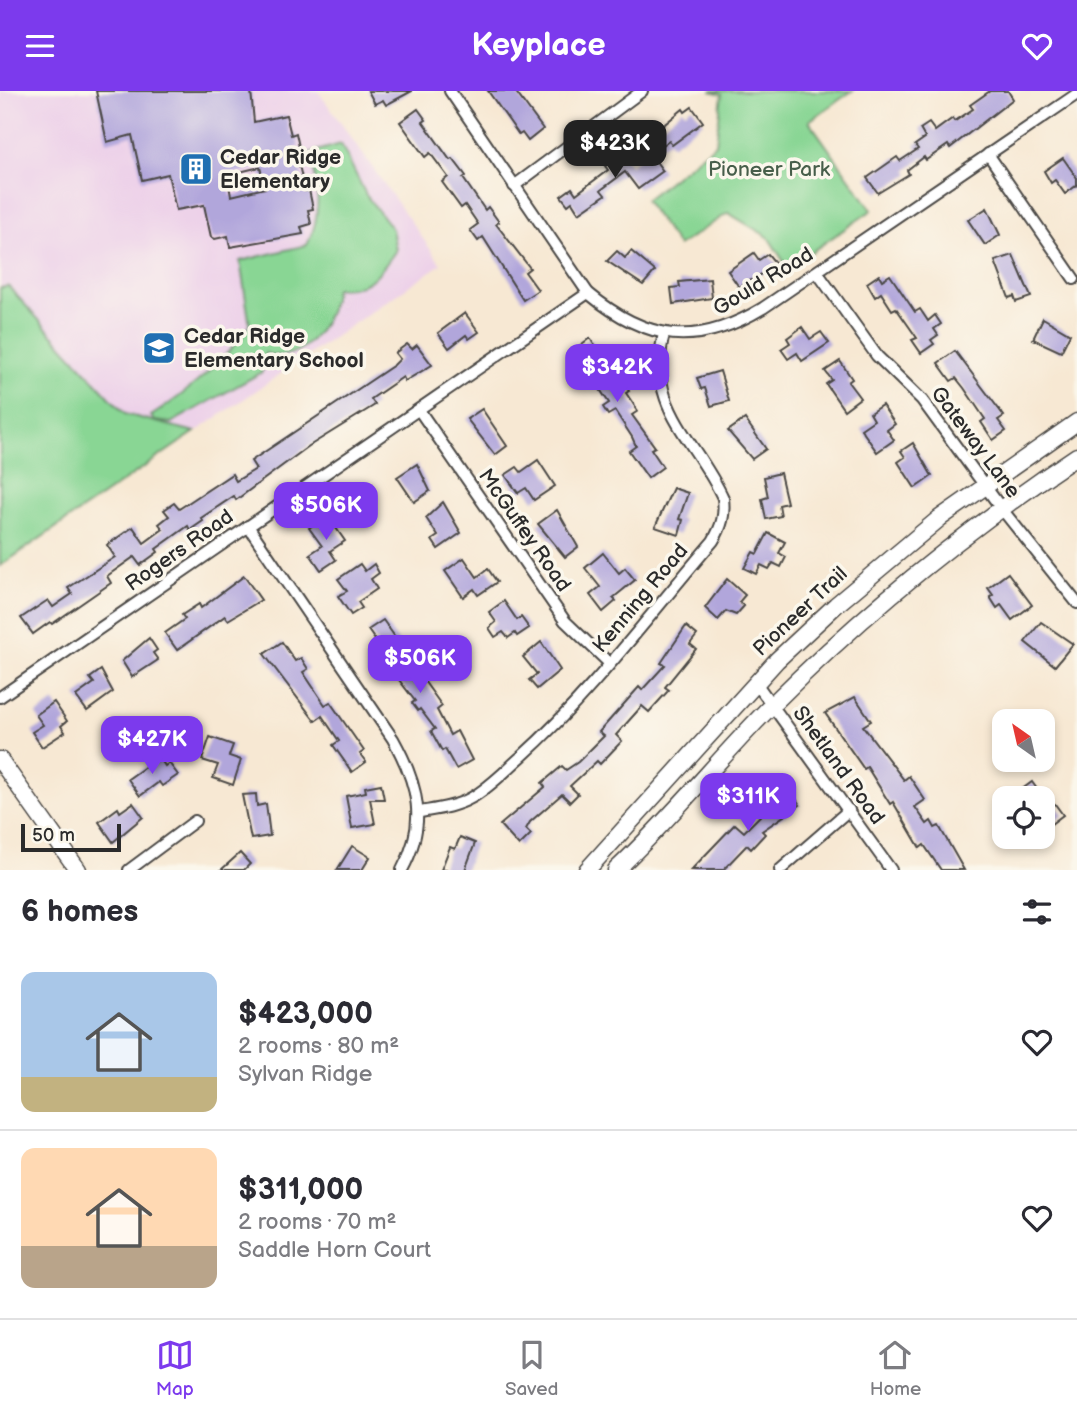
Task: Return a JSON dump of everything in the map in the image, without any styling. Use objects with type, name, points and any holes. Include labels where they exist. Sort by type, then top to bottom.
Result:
[{"type":"main road","name":"Pioneer Trail","points":[[587,870],[756,683],[863,581],[984,486],[1077,422]]},
{"type":"main road","points":[[616,870],[772,705],[883,601],[1001,508],[1077,456]]},
{"type":"main road","points":[[0,760],[78,870]]},
{"type":"street","name":"Gould Road","points":[[450,91],[588,293],[629,322],[664,334],[714,332],[738,323],[1077,94]]},
{"type":"street","points":[[514,186],[642,91]]},
{"type":"street","points":[[988,154],[1073,279]]},
{"type":"street","name":"Gateway Lane","points":[[817,272],[877,356],[922,400],[984,486],[1077,603]]},
{"type":"street","name":"Rogers Road","points":[[0,697],[588,293]]},
{"type":"street","name":"Kenning Road","points":[[419,812],[450,807],[472,797],[491,784],[560,722],[586,695],[608,663],[713,541],[725,513],[723,498],[717,483],[668,409],[659,370],[664,334]]},
{"type":"street","name":"McGuffey Road","points":[[419,410],[558,612],[608,663]]},
{"type":"street","points":[[248,526],[394,739],[407,763],[419,812],[402,870]]},
{"type":"street","name":"Shetland Road","points":[[756,683],[891,870]]},
{"type":"street","points":[[780,870],[849,810]]},
{"type":"street","points":[[129,870],[195,821]]},
{"type":"shaded area","name":"Cedar Ridge Elementary School","points":[[0,91],[318,91],[441,264],[0,566]]},
{"type":"green space","name":"Pioneer Park","points":[[710,91],[852,91],[809,121],[872,210],[788,268],[768,237],[728,213],[678,246],[645,200],[716,144],[722,94]]},
{"type":"green space","points":[[341,144],[366,195],[392,229],[396,250],[371,280],[356,287],[335,288],[333,301],[322,326],[314,338],[303,347],[292,353],[265,353],[262,372],[171,423],[155,421],[151,416],[205,375],[250,326],[240,261],[307,245],[315,222],[318,200],[310,153]]},
{"type":"green space","points":[[8,286],[125,414],[195,432],[0,566],[0,288]]},
{"type":"building","name":"Cedar Ridge Elementary","points":[[96,91],[251,91],[254,122],[286,115],[291,135],[296,133],[299,147],[295,148],[305,191],[309,190],[313,209],[308,210],[311,224],[301,227],[303,234],[230,247],[228,236],[215,239],[211,237],[204,205],[176,210],[168,174],[142,180],[132,135],[107,142]],"holes":[[[260,167],[265,188],[231,196],[227,175]]]},
{"type":"building","points":[[368,91],[412,91],[386,105],[383,100],[375,104]]},
{"type":"building","points":[[488,91],[515,91],[543,129],[528,141],[522,133],[519,135]]},
{"type":"building","points":[[990,91],[1008,91],[1013,99],[950,148],[948,145],[926,160],[924,157],[907,170],[909,174],[878,193],[867,178],[897,157],[900,161],[918,149],[915,145],[925,138],[920,129],[929,123],[935,131],[953,118],[955,121],[973,109],[970,105]]},
{"type":"building","points":[[692,107],[703,122],[672,145],[669,141],[663,145],[654,133],[683,109],[685,112]]},
{"type":"building","points":[[418,109],[426,120],[423,122],[450,160],[453,159],[466,176],[463,178],[485,210],[488,207],[499,222],[496,224],[530,268],[525,272],[538,290],[523,300],[483,237],[478,241],[470,230],[478,224],[465,205],[461,208],[442,182],[448,177],[430,153],[425,157],[400,122]]},
{"type":"building","points":[[649,152],[663,171],[638,189],[625,172],[601,190],[605,195],[579,213],[572,202],[568,205],[561,196],[572,188],[576,194],[608,170],[605,166],[622,154],[630,165]]},
{"type":"building","points":[[1063,158],[1077,178],[1077,185],[1065,194],[1055,180],[1051,183],[1044,171]]},
{"type":"building","points":[[987,208],[1000,235],[985,245],[968,220]]},
{"type":"building","points":[[617,251],[625,258],[631,251],[655,271],[643,285],[607,261]]},
{"type":"building","points":[[754,253],[759,260],[768,254],[777,265],[739,287],[728,271]]},
{"type":"building","points":[[1013,255],[1031,297],[1016,302],[1014,296],[1009,298],[995,261]]},
{"type":"building","points":[[879,275],[882,280],[890,275],[915,312],[920,309],[928,321],[935,315],[941,324],[934,329],[938,335],[931,340],[934,344],[921,353],[912,340],[917,338],[896,308],[892,310],[881,293],[875,297],[867,283]]},
{"type":"building","points":[[710,279],[712,298],[673,304],[671,288],[680,287],[679,282]]},
{"type":"building","points":[[465,313],[479,332],[469,339],[466,335],[449,348],[438,333]]},
{"type":"building","points":[[1043,318],[1070,334],[1061,352],[1033,339]]},
{"type":"building","points":[[802,327],[810,339],[821,332],[829,343],[802,361],[797,353],[788,359],[781,349],[790,343],[787,338]]},
{"type":"building","points":[[590,338],[617,383],[622,380],[629,391],[626,393],[638,411],[632,415],[655,447],[651,449],[663,467],[648,478],[629,451],[636,446],[632,437],[615,411],[608,415],[603,407],[609,403],[593,379],[588,383],[571,352]]},
{"type":"building","points":[[407,344],[412,349],[417,345],[432,365],[405,381],[403,377],[371,399],[375,405],[309,446],[236,500],[234,496],[201,518],[203,521],[190,530],[188,526],[156,549],[158,552],[140,565],[134,557],[107,576],[111,583],[52,624],[50,622],[33,634],[21,618],[48,600],[53,607],[72,594],[68,588],[115,557],[107,545],[133,527],[144,543],[163,529],[159,524],[169,516],[164,510],[174,503],[179,509],[232,474],[236,481],[256,469],[251,461],[394,365],[400,359],[395,353]]},
{"type":"building","points":[[955,351],[1004,416],[998,420],[1006,431],[993,440],[981,422],[985,419],[964,388],[956,378],[951,381],[938,363]]},
{"type":"building","points":[[840,361],[852,379],[848,382],[860,398],[844,410],[826,384],[832,380],[825,371]]},
{"type":"building","points":[[720,371],[729,401],[711,406],[705,388],[701,389],[697,378]]},
{"type":"building","points":[[882,405],[895,424],[887,430],[894,440],[877,452],[861,429],[874,420],[870,413]]},
{"type":"building","points":[[482,409],[507,446],[495,455],[467,419]]},
{"type":"building","points":[[745,419],[766,449],[752,459],[728,431]]},
{"type":"building","points":[[913,443],[932,476],[915,488],[898,462],[905,457],[901,451]]},
{"type":"building","points":[[538,460],[555,486],[534,500],[526,488],[518,493],[505,475],[517,467],[521,472]]},
{"type":"building","points":[[417,464],[430,491],[414,502],[397,477]]},
{"type":"building","points":[[780,473],[787,503],[779,505],[781,516],[766,519],[762,499],[768,497],[764,477]]},
{"type":"building","points":[[673,488],[688,493],[679,519],[683,520],[679,535],[655,527]]},
{"type":"building","points":[[443,502],[461,533],[438,549],[432,540],[438,536],[426,518]]},
{"type":"building","points":[[557,510],[578,547],[565,557],[538,524]]},
{"type":"building","points":[[327,515],[345,541],[330,551],[336,560],[321,570],[310,554],[322,546],[309,528]]},
{"type":"building","points":[[768,533],[785,542],[779,553],[786,557],[781,567],[773,563],[769,569],[761,565],[756,574],[744,568],[753,552],[757,554]]},
{"type":"building","points":[[603,553],[619,573],[625,568],[635,580],[613,598],[616,601],[603,612],[590,595],[600,587],[585,568]]},
{"type":"building","points":[[464,558],[477,577],[488,569],[497,582],[478,595],[474,589],[463,597],[445,571]]},
{"type":"building","points":[[360,564],[365,571],[374,564],[379,573],[371,579],[377,589],[358,602],[362,608],[351,615],[338,596],[347,591],[338,579]]},
{"type":"building","points":[[1008,573],[1032,605],[1012,620],[1001,605],[997,608],[988,588]]},
{"type":"building","points":[[244,576],[261,600],[228,620],[225,616],[177,650],[165,633],[185,619],[182,615],[199,604],[201,608]]},
{"type":"building","points":[[727,579],[745,595],[739,602],[744,606],[736,615],[726,611],[718,620],[705,608]]},
{"type":"building","points":[[504,601],[517,620],[521,617],[529,628],[517,636],[515,633],[508,638],[503,632],[495,637],[489,628],[496,622],[489,612]]},
{"type":"building","points":[[383,620],[405,651],[399,655],[417,681],[422,678],[442,706],[437,710],[450,735],[457,731],[472,760],[456,769],[431,731],[435,729],[412,703],[415,701],[378,652],[382,650],[368,630]]},
{"type":"building","points":[[1041,622],[1073,644],[1055,666],[1025,642]]},
{"type":"building","points":[[686,626],[697,635],[690,644],[696,649],[665,687],[669,690],[649,712],[642,706],[616,735],[622,741],[600,764],[597,761],[570,786],[578,794],[570,802],[562,794],[530,822],[526,829],[531,834],[519,846],[500,825],[545,787],[542,783],[562,766],[566,770],[578,762],[604,736],[599,732],[639,687],[642,690],[665,665],[661,663]]},
{"type":"building","points":[[149,638],[157,650],[153,653],[158,660],[132,677],[122,661]]},
{"type":"building","points":[[282,642],[295,661],[301,658],[308,669],[303,672],[325,705],[330,702],[364,751],[360,754],[366,762],[352,772],[333,745],[339,741],[322,716],[315,721],[264,654]]},
{"type":"building","points":[[541,642],[560,670],[537,689],[529,680],[537,674],[523,657]]},
{"type":"building","points":[[101,670],[113,692],[87,711],[76,696],[94,683],[90,678]]},
{"type":"building","points":[[855,697],[871,721],[863,726],[904,780],[909,776],[925,800],[915,807],[927,824],[931,821],[935,828],[939,826],[964,870],[941,870],[924,845],[920,848],[893,802],[890,804],[867,767],[864,769],[825,713]]},
{"type":"building","points":[[54,702],[67,721],[61,726],[65,732],[42,747],[32,732],[43,725],[36,715]]},
{"type":"building","points":[[210,737],[233,745],[229,756],[241,760],[233,785],[213,778],[218,765],[202,760]]},
{"type":"building","points":[[159,757],[165,766],[169,763],[178,775],[162,786],[159,782],[140,796],[128,779]]},
{"type":"building","points":[[381,784],[384,799],[370,799],[375,824],[352,828],[346,796],[366,792],[365,787]]},
{"type":"building","points":[[787,786],[800,805],[762,831],[765,834],[751,849],[747,845],[723,870],[691,870],[735,824],[744,832],[761,815],[757,810]]},
{"type":"building","points":[[256,794],[257,806],[266,804],[270,836],[251,839],[242,795]]},
{"type":"building","points":[[133,803],[143,817],[113,842],[99,822],[118,808],[120,812]]},
{"type":"building","points":[[1055,804],[1063,815],[1055,821]]},
{"type":"building","points":[[460,837],[475,843],[465,870],[441,870],[450,847],[455,849]]},
{"type":"building","points":[[352,846],[370,857],[362,870],[337,870]]},
{"type":"building","points":[[240,853],[250,864],[244,870],[221,870]]},
{"type":"place","name":"Cedar Ridge Elementary","points":[[196,169]]},
{"type":"place","name":"Cedar Ridge Elementary School","points":[[159,348]]}]
